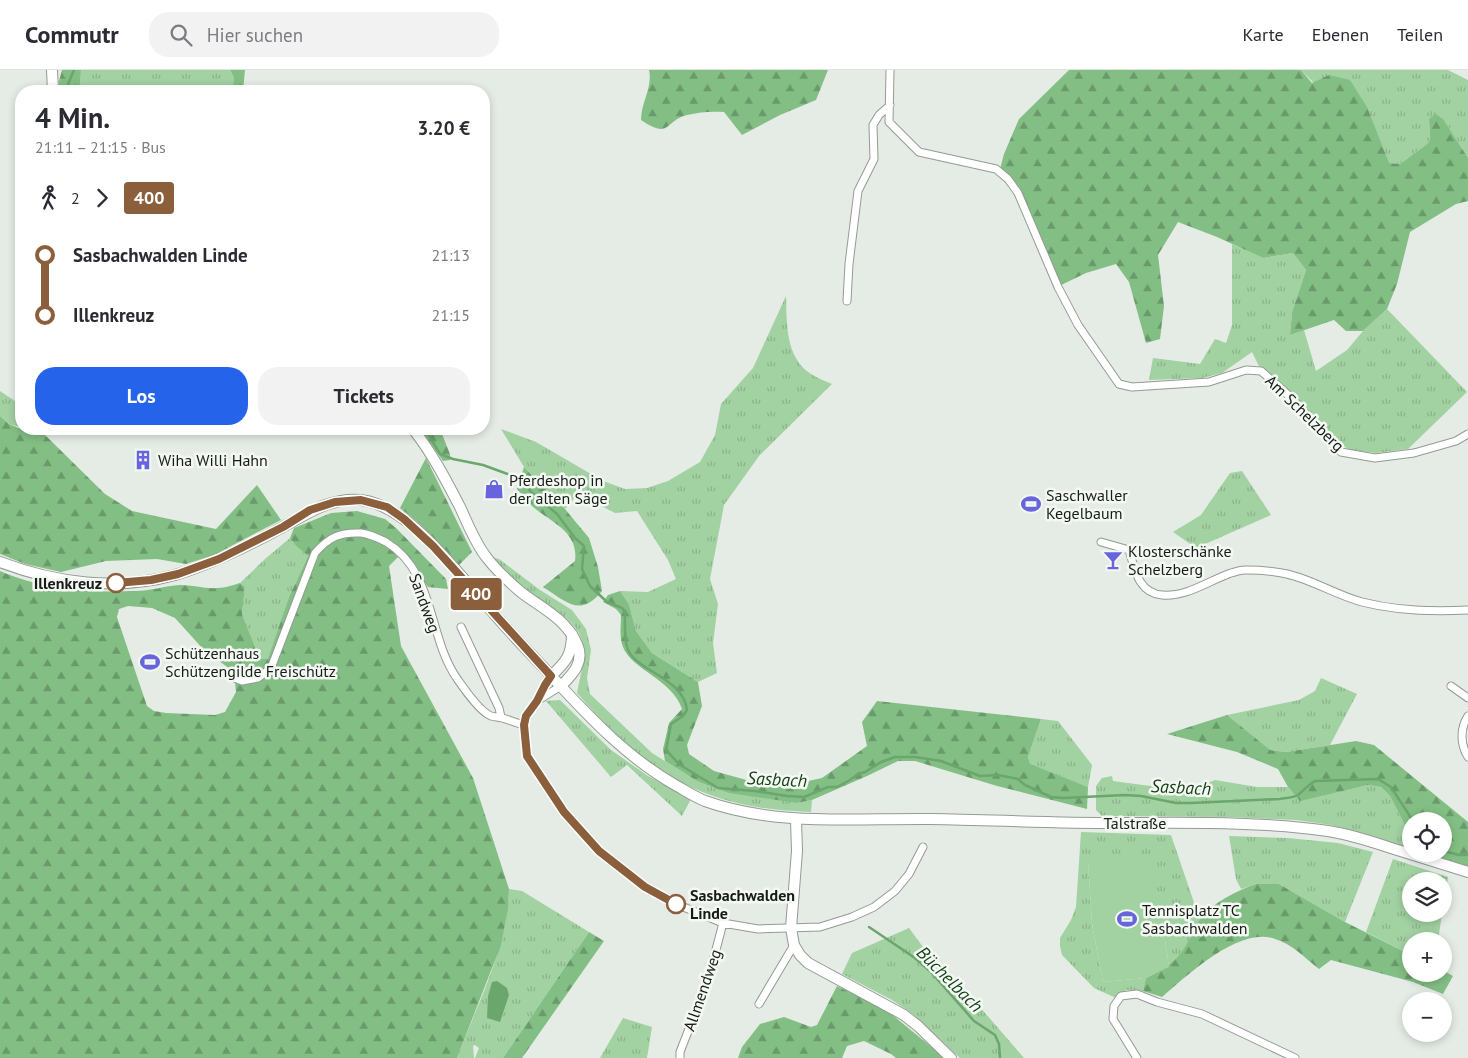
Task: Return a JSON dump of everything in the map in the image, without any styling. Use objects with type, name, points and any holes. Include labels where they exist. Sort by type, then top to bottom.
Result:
[{"type":"main road","points":[[52,70],[53,85]]},
{"type":"main road","points":[[417,435],[448,483],[485,556],[503,577],[523,594],[550,612],[572,634],[580,654],[579,664],[573,674],[561,686]]},
{"type":"main road","name":"Talstraße","points":[[0,562],[42,576],[79,582],[111,583],[151,580],[178,574],[219,559],[283,527],[310,510],[335,502],[361,500],[387,507],[404,519],[433,546],[596,724],[623,749],[653,772],[702,800],[746,812],[796,820],[931,819],[1273,825],[1332,831],[1364,839],[1468,872]]},
{"type":"main road","points":[[551,676],[565,663],[570,654],[572,634]]},
{"type":"main road","points":[[796,820],[797,851],[791,928],[794,945],[800,955],[808,963],[904,1016],[918,1026],[951,1058]]},
{"type":"street","points":[[847,301],[849,264],[858,191],[874,159],[872,125],[890,105],[890,70]]},
{"type":"street","name":"Am Schelzberg","points":[[890,105],[889,122],[919,152],[996,169],[1008,179],[1018,193],[1058,287],[1078,325],[1119,384],[1132,387],[1209,382],[1246,370],[1261,371],[1286,393],[1341,452],[1375,458],[1414,453],[1456,441],[1468,434]]},
{"type":"street","name":"Sandweg","points":[[230,676],[242,681],[258,678],[271,668],[315,553],[326,541],[346,533],[364,533],[377,537],[389,544],[409,561],[421,581],[444,655],[457,679],[478,706],[490,716],[524,725]]},
{"type":"street","points":[[1101,542],[1129,550],[1138,581],[1148,590],[1162,595],[1186,592],[1219,577],[1243,570],[1287,574],[1361,602],[1385,607],[1442,611],[1468,610]]},
{"type":"street","name":"Sandweg","points":[[461,628],[499,708],[501,718]]},
{"type":"street","points":[[551,676],[526,716],[524,725],[527,756],[564,812],[599,851],[631,877],[659,896],[723,922],[758,929],[820,927],[852,917],[874,907],[895,891],[909,874],[923,848]]},
{"type":"street","points":[[537,701],[561,686]]},
{"type":"street","points":[[1451,686],[1468,698]]},
{"type":"street","points":[[1468,716],[1462,730],[1462,741],[1468,757]]},
{"type":"street","name":"Allmendweg","points":[[680,1058],[680,1052],[708,980],[723,922]]},
{"type":"street","points":[[759,1004],[794,945]]},
{"type":"street","points":[[1137,1058],[1113,1019],[1114,1006],[1121,996],[1137,994],[1202,1014],[1295,1058]]},
{"type":"green space","points":[[62,70],[81,70],[80,85],[59,85]]},
{"type":"green space","points":[[81,70],[230,70],[234,78],[233,85],[80,85]]},
{"type":"green space","points":[[230,70],[245,70],[244,85],[233,85],[234,78]]},
{"type":"green space","points":[[649,70],[828,70],[816,100],[780,115],[742,135],[724,112],[687,115],[663,129],[651,126],[641,120],[648,89]]},
{"type":"green space","points":[[1069,70],[1301,70],[1312,83],[1329,75],[1350,80],[1367,107],[1389,163],[1400,164],[1427,144],[1430,140],[1429,119],[1436,114],[1444,120],[1468,158],[1468,201],[1456,204],[1410,232],[1397,284],[1387,309],[1363,331],[1346,331],[1334,320],[1290,335],[1292,312],[1306,270],[1293,253],[1263,258],[1178,222],[1158,255],[1164,306],[1160,339],[1146,343],[1129,282],[1116,264],[1086,273],[1055,288],[1019,187],[1000,169],[1004,154],[1019,119]]},
{"type":"green space","points":[[1301,70],[1448,70],[1468,80],[1468,158],[1444,120],[1429,119],[1430,140],[1427,144],[1400,164],[1388,163],[1385,155]]},
{"type":"green space","points":[[1232,244],[1263,258],[1293,253],[1306,270],[1292,312],[1290,335],[1304,330],[1316,371],[1347,350],[1363,331],[1387,309],[1467,392],[1408,449],[1376,453],[1351,450],[1336,443],[1290,393],[1259,366],[1252,352],[1222,373],[1202,378],[1149,380],[1153,358],[1200,364],[1215,339],[1226,343],[1232,325]]},
{"type":"green space","points":[[786,296],[787,329],[796,359],[811,374],[832,384],[759,456],[724,505],[710,579],[718,604],[713,643],[717,673],[698,682],[652,653],[636,631],[629,604],[620,591],[648,592],[676,579],[668,560],[637,511],[615,513],[578,494],[565,509],[524,467],[501,429],[536,442],[603,481],[625,489],[647,488],[668,481],[700,462],[715,435],[721,404],[753,368]]},
{"type":"green space","points":[[0,391],[15,401],[15,426],[9,424],[0,416]]},
{"type":"green space","points":[[0,416],[15,426],[15,435],[45,435],[105,494],[132,511],[216,529],[257,485],[281,520],[214,555],[186,564],[157,559],[106,561],[61,572],[25,564],[0,554]]},
{"type":"green space","points":[[424,435],[442,435],[450,454],[450,460],[443,461]]},
{"type":"green space","points":[[426,458],[472,552],[459,565],[420,524],[400,508]]},
{"type":"green space","points":[[524,467],[565,509],[589,538],[598,567],[602,591],[587,604],[573,605],[543,587],[575,561],[575,551],[572,542],[562,528],[532,506],[517,489]]},
{"type":"green space","points":[[1242,471],[1271,515],[1196,548],[1173,532],[1201,515],[1230,473]]},
{"type":"green space","points":[[357,511],[385,519],[446,579],[448,589],[428,587],[403,552],[389,566],[401,646],[473,778],[509,889],[508,909],[501,945],[457,1058],[0,1058],[0,571],[49,586],[101,591],[141,591],[180,585],[221,588],[240,583],[245,587],[242,614],[260,659],[268,659],[289,597],[308,556],[290,538],[294,528],[331,513]],"holes":[[[128,606],[152,608],[175,618],[203,649],[234,672],[236,692],[225,712],[215,715],[166,713],[154,711],[147,706],[117,617],[119,609]]]},
{"type":"green space","points":[[290,538],[308,556],[289,597],[269,659],[260,659],[242,614],[245,587],[240,583]]},
{"type":"green space","points":[[491,557],[499,559],[540,590],[572,610],[586,629],[591,650],[587,678],[590,694],[652,753],[697,781],[797,803],[812,800],[811,812],[773,809],[739,803],[708,794],[679,781],[653,765],[627,745],[577,693],[583,656],[583,644],[580,635],[558,611],[518,584]]},
{"type":"green space","points":[[620,591],[629,604],[636,631],[652,653],[698,682],[702,706],[687,745],[689,754],[714,771],[750,781],[799,783],[822,778],[867,746],[862,722],[877,701],[1041,719],[1028,757],[1030,764],[1088,787],[1087,809],[997,786],[915,761],[898,761],[812,800],[797,803],[729,793],[697,781],[665,761],[663,749],[669,723],[682,709],[670,690],[627,655],[622,643],[621,615],[616,609],[603,602],[608,595]]},
{"type":"green space","points":[[1321,678],[1357,694],[1330,745],[1286,752],[1269,750],[1227,715],[1299,700],[1315,691]]},
{"type":"green space","points":[[560,700],[611,750],[648,776],[691,799],[682,816],[627,765],[611,777],[546,701]]},
{"type":"green space","points":[[1227,715],[1270,750],[1286,752],[1356,741],[1374,745],[1468,822],[1468,867],[1452,862],[1452,812],[1402,812],[1402,819],[1390,796],[1381,787],[1368,785],[1300,801],[1288,787],[1278,769],[1237,752],[1167,734]]},
{"type":"green space","points":[[1041,719],[1058,721],[1092,765],[1088,787],[1030,765],[1028,757]]},
{"type":"green space","points":[[1112,776],[1113,781],[1188,791],[1215,780],[1257,787],[1288,787],[1300,800],[1368,785],[1381,787],[1390,796],[1402,819],[1402,846],[1331,825],[1296,820],[1228,817],[1102,816],[1096,810],[1096,786],[1102,778]]},
{"type":"green space","points":[[1081,832],[1171,835],[1200,920],[1186,947],[1169,967],[1161,913],[1088,862],[1092,924],[1103,982],[1146,978],[1143,991],[1126,990],[1116,998],[1094,988],[1062,955],[1060,938],[1071,920],[1076,907]]},
{"type":"green space","points":[[1229,836],[1288,838],[1338,843],[1373,852],[1345,922],[1279,884],[1256,884],[1241,889],[1236,879]]},
{"type":"green space","name":"Tennisplatz TC Sasbachwalden","points":[[1134,853],[1151,868],[1161,913],[1169,967],[1146,978],[1103,982],[1092,924],[1088,862]]},
{"type":"green space","points":[[1393,859],[1433,872],[1402,872],[1402,922],[1441,922],[1439,932],[1402,932],[1402,950],[1366,932]]},
{"type":"green space","points":[[1256,884],[1279,884],[1345,922],[1402,950],[1402,979],[1331,960],[1319,969],[1287,944],[1275,939],[1261,937],[1230,946],[1214,955],[1162,997],[1143,991],[1146,978],[1173,962],[1181,953],[1200,919],[1212,907],[1241,890]]},
{"type":"green space","points":[[509,889],[522,891],[589,932],[503,1058],[475,1058],[479,1048],[475,1045],[473,1046],[474,1058],[457,1058],[497,954],[503,933]]},
{"type":"green space","points":[[909,928],[951,985],[979,1006],[1024,1058],[960,1058],[913,1014],[892,1000],[842,974],[852,953]]},
{"type":"green space","points":[[589,932],[604,941],[522,1058],[503,1058]]},
{"type":"green space","points":[[1413,982],[1450,982],[1444,992],[1438,992]]},
{"type":"green space","points":[[837,986],[885,1009],[945,1058],[896,1058],[864,1041],[847,1046],[842,1058],[738,1058],[742,1047],[760,1024],[784,1017],[811,1027],[817,1025]]},
{"type":"green space","points":[[623,1018],[652,1027],[647,1058],[600,1058]]},
{"type":"shaded area","points":[[497,981],[507,988],[509,995],[500,1022],[487,1018],[488,996],[492,982]]},
{"type":"waterway","name":"Sasbach","points":[[69,85],[74,70]]},
{"type":"waterway","name":"Sasbach","points":[[429,435],[440,454],[453,459],[483,465],[521,479],[531,492],[557,514],[575,538],[584,546],[582,569],[590,586],[607,602],[622,608],[625,612],[625,639],[631,655],[638,662],[668,681],[684,699],[687,710],[683,716],[671,724],[666,750],[680,765],[718,788],[804,797],[828,787],[837,787],[881,762],[895,757],[915,757],[941,761],[980,776],[998,775],[1018,779],[1025,785],[1051,797],[1063,798],[1125,795],[1176,803],[1280,799],[1298,795],[1315,781],[1378,779],[1391,787],[1407,812]]},
{"type":"waterway","name":"Sasbach","points":[[1452,853],[1468,855]]},
{"type":"waterway","name":"Büchelbach","points":[[869,927],[915,958],[931,972],[974,1021],[995,1035],[999,1044],[1000,1058]]},
{"type":"bus line","name":"400","points":[[116,583],[151,580],[178,574],[219,559],[283,527],[310,510],[335,502],[361,500],[387,507],[404,519],[433,546],[551,676],[526,716],[524,725],[527,756],[552,796],[599,851],[645,887],[676,904]]},
{"type":"place","name":"Wiha Willi Hahn","points":[[143,460]]},
{"type":"place","name":"Pferdeshop in der alten Säge","points":[[494,489]]},
{"type":"place","name":"Saschwaller Kegelbaum","points":[[1031,504]]},
{"type":"place","name":"Klosterschänke Schelzberg","points":[[1113,560]]},
{"type":"place","name":"Illenkreuz","points":[[116,583]]},
{"type":"place","name":"Schützenhaus Schützengilde Freischütz","points":[[150,662]]},
{"type":"place","name":"Sasbachwalden Linde","points":[[676,904]]},
{"type":"place","name":"Tennisplatz TC Sasbachwalden","points":[[1127,919]]}]
